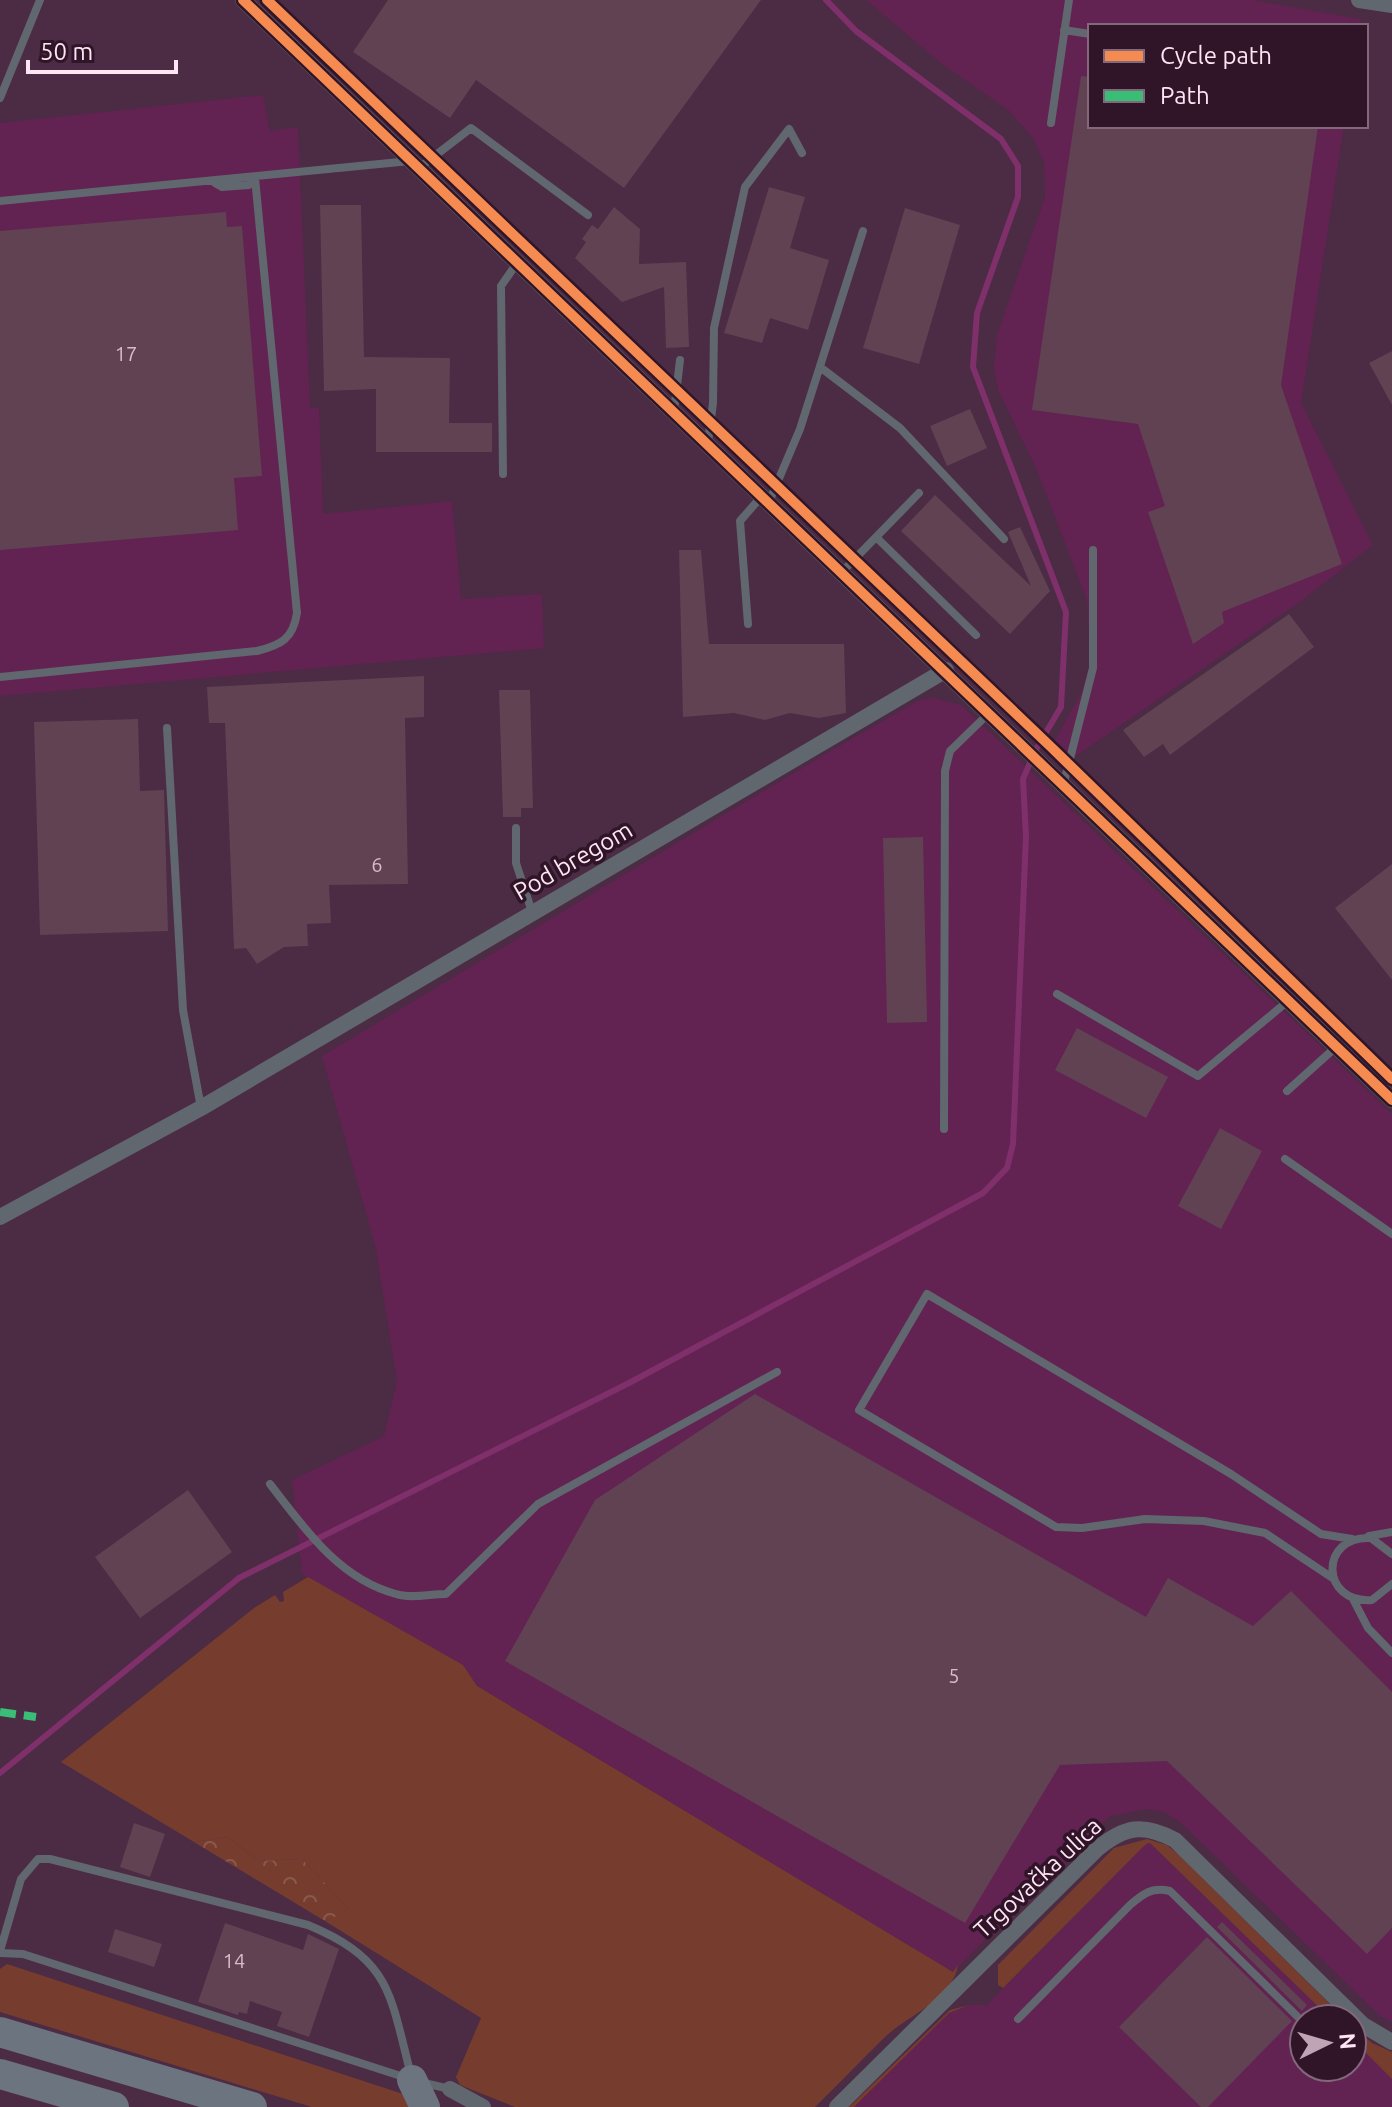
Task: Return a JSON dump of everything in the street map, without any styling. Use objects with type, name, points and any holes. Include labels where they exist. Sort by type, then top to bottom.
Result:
[{"type":"highway","points":[[0,2032],[252,2107]]},
{"type":"highway","points":[[0,2074],[114,2107]]},
{"type":"highway","points":[[412,2080],[425,2107]]},
{"type":"street","points":[[243,0],[946,670],[1037,764],[1392,1100]]},
{"type":"street","points":[[1359,0],[1392,5]]},
{"type":"street","name":"Pod bregom","points":[[0,1217],[201,1108],[946,670]]},
{"type":"street","name":"Trgovačka ulica","points":[[837,2107],[1097,1849],[1129,1828],[1155,1829],[1175,1840],[1363,2025],[1392,2042]]},
{"type":"street","points":[[450,2089],[483,2107]]},
{"type":"lane","points":[[0,98],[40,0]]},
{"type":"lane","points":[[1051,123],[1069,0]]},
{"type":"lane","points":[[1064,30],[1088,34]]},
{"type":"lane","points":[[0,201],[215,183],[222,187],[249,185],[255,178],[415,165],[471,128],[588,215]]},
{"type":"lane","points":[[707,443],[713,403],[714,328],[745,187],[789,129],[802,153]]},
{"type":"lane","points":[[0,677],[257,651],[278,646],[288,639],[295,626],[297,613],[255,178]]},
{"type":"lane","points":[[748,624],[740,521],[766,499],[800,429],[863,231]]},
{"type":"lane","points":[[503,474],[501,286],[518,262]]},
{"type":"lane","points":[[674,411],[680,360]]},
{"type":"lane","points":[[820,367],[900,428],[1004,539]]},
{"type":"lane","points":[[842,572],[919,493]]},
{"type":"lane","points":[[876,537],[976,635]]},
{"type":"lane","points":[[1062,787],[1093,668],[1093,550]]},
{"type":"lane","points":[[944,1129],[945,771],[950,751],[988,714]]},
{"type":"lane","points":[[167,728],[183,1010],[201,1108]]},
{"type":"lane","points":[[516,828],[519,879],[532,912]]},
{"type":"lane","points":[[1057,994],[1198,1076],[1288,1001]]},
{"type":"lane","points":[[1287,1091],[1336,1047]]},
{"type":"lane","points":[[1285,1159],[1392,1234]]},
{"type":"lane","points":[[1334,1579],[1265,1533],[1204,1521],[1145,1519],[1082,1528],[1056,1527],[859,1410],[927,1294],[1231,1474],[1321,1534],[1380,1541],[1392,1554]]},
{"type":"lane","points":[[270,1484],[306,1531],[345,1570],[398,1595],[446,1594],[538,1504],[777,1372]]},
{"type":"lane","points":[[1392,1532],[1357,1538],[1338,1551],[1333,1560],[1334,1579],[1338,1587],[1353,1599],[1368,1628],[1392,1653]]},
{"type":"lane","points":[[1353,1599],[1372,1600],[1392,1584]]},
{"type":"lane","points":[[412,2080],[389,1993],[378,1971],[341,1939],[308,1925],[50,1859],[38,1859],[21,1879],[0,1952],[23,1954],[412,2080],[450,2089]]},
{"type":"lane","points":[[1018,2019],[1145,1891],[1159,1888],[1170,1891],[1288,2007]]},
{"type":"shaded area","points":[[866,0],[1252,0],[1361,19],[1360,24],[1088,24],[1088,128],[1344,128],[1301,403],[1373,545],[1297,604],[1073,758],[1053,743],[1081,694],[1090,663],[1087,600],[1036,468],[998,390],[994,367],[997,335],[1045,197],[1044,163],[1033,138],[1008,110],[941,63]]},
{"type":"shaded area","points":[[263,95],[270,131],[298,127],[310,408],[319,408],[323,514],[452,501],[461,599],[542,594],[544,648],[0,696],[0,123]]},
{"type":"shaded area","points":[[932,698],[961,705],[1392,1114],[1392,2022],[1380,2016],[1180,1822],[1164,1812],[1146,1809],[1111,1816],[1097,1827],[953,1972],[477,1686],[463,1665],[302,1574],[292,1480],[384,1436],[397,1381],[376,1249],[322,1056],[918,701]]},
{"type":"shaded area","points":[[1150,1843],[1315,2003],[1288,2003],[1288,2083],[1368,2083],[1368,2055],[1392,2079],[1392,2107],[854,2107],[949,2013],[969,2005],[987,2005]]},
{"type":"green space","points":[[308,1577],[463,1665],[477,1686],[953,1972],[958,1965],[954,1977],[938,1997],[885,2037],[815,2107],[515,2107],[460,2085],[456,2077],[481,2018],[325,1921],[349,1909],[302,1859],[259,1861],[228,1837],[194,1842],[61,1762],[254,1608],[275,1595],[280,1602],[284,1601],[283,1592]]},
{"type":"green space","points":[[228,1837],[259,1861],[302,1859],[350,1910],[325,1921],[194,1842]]},
{"type":"green space","points":[[1147,1839],[1167,1845],[1329,2003],[1315,2003],[1150,1843],[1003,1988],[998,1985],[998,1965],[1114,1848]]},
{"type":"green space","points":[[7,1964],[409,2096],[415,2107],[312,2107],[0,2012],[0,1969]]},
{"type":"green space","points":[[969,2005],[949,2013],[854,2107],[849,2107],[950,2010]]},
{"type":"green space","points":[[1368,2039],[1392,2052],[1392,2079],[1368,2055]]},
{"type":"building","points":[[388,0],[761,0],[624,188],[476,80],[450,118],[353,52]]},
{"type":"building","points":[[1081,76],[1088,77],[1088,128],[1318,128],[1281,385],[1342,564],[1222,612],[1224,623],[1193,644],[1148,512],[1165,506],[1138,424],[1032,410]]},
{"type":"building","points":[[769,187],[805,197],[790,248],[829,260],[808,330],[770,318],[762,343],[724,333]]},
{"type":"building","points":[[320,205],[361,205],[364,357],[450,358],[449,423],[492,423],[492,452],[376,452],[376,389],[324,391]]},
{"type":"building","points":[[614,207],[640,229],[639,264],[686,262],[689,347],[666,348],[664,287],[622,302],[575,258],[586,242],[582,239],[592,225],[598,229]]},
{"type":"building","points":[[905,208],[960,225],[919,364],[863,348]]},
{"type":"building","points":[[226,212],[227,227],[242,226],[262,476],[234,478],[238,530],[0,550],[0,231]]},
{"type":"building","points":[[1392,351],[1392,405],[1369,363]]},
{"type":"building","points":[[970,409],[987,448],[947,466],[930,426]]},
{"type":"building","points":[[935,495],[1031,586],[1008,532],[1020,527],[1050,591],[1010,634],[901,531]]},
{"type":"building","points":[[679,550],[701,550],[709,644],[844,644],[846,713],[819,718],[790,713],[765,720],[734,713],[683,717]]},
{"type":"building","points":[[1289,614],[1314,647],[1170,755],[1163,744],[1144,757],[1123,730]]},
{"type":"building","points":[[424,676],[424,717],[405,718],[408,884],[329,885],[331,923],[307,924],[308,946],[284,947],[257,964],[246,948],[234,949],[225,723],[209,723],[207,687]]},
{"type":"building","points":[[499,690],[530,690],[533,808],[521,808],[521,817],[503,817]]},
{"type":"building","points":[[138,719],[140,791],[164,790],[168,931],[40,935],[34,722]]},
{"type":"building","points":[[923,837],[927,1022],[887,1023],[883,838]]},
{"type":"building","points":[[1392,864],[1392,980],[1335,908]]},
{"type":"building","points":[[1077,1028],[1168,1077],[1146,1118],[1055,1070]]},
{"type":"building","points":[[1220,1128],[1262,1151],[1221,1229],[1178,1206]]},
{"type":"building","points":[[755,1394],[1146,1617],[1168,1578],[1253,1626],[1291,1591],[1392,1692],[1392,1928],[1367,1954],[1167,1761],[1060,1765],[965,1923],[505,1661],[595,1500]]},
{"type":"building","points":[[188,1490],[232,1552],[140,1618],[95,1557]]},
{"type":"building","points":[[134,1823],[165,1834],[150,1877],[120,1867]]},
{"type":"building","points":[[1222,1922],[1305,2003],[1294,2003],[1217,1927]]},
{"type":"building","points":[[225,1923],[303,1950],[308,1934],[339,1949],[309,2037],[277,2026],[282,2012],[250,2001],[247,2014],[239,2012],[238,2015],[198,2002]]},
{"type":"building","points":[[115,1929],[162,1944],[154,1967],[108,1952]]},
{"type":"building","points":[[1207,1937],[1288,2017],[1288,2025],[1208,2107],[1201,2107],[1119,2027]]},
{"type":"waterway","points":[[0,1773],[239,1578],[629,1383],[983,1193],[1007,1168],[1013,1144],[1026,836],[1023,779],[1035,751],[1061,707],[1066,612],[973,367],[977,313],[1018,197],[1018,166],[1001,139],[856,31],[826,0]]},
{"type":"marked path","points":[[0,1712],[36,1717]]},
{"type":"cycle path","points":[[243,0],[1392,1100]]},
{"type":"cycle path","points":[[267,0],[1050,746],[1392,1079]]}]
